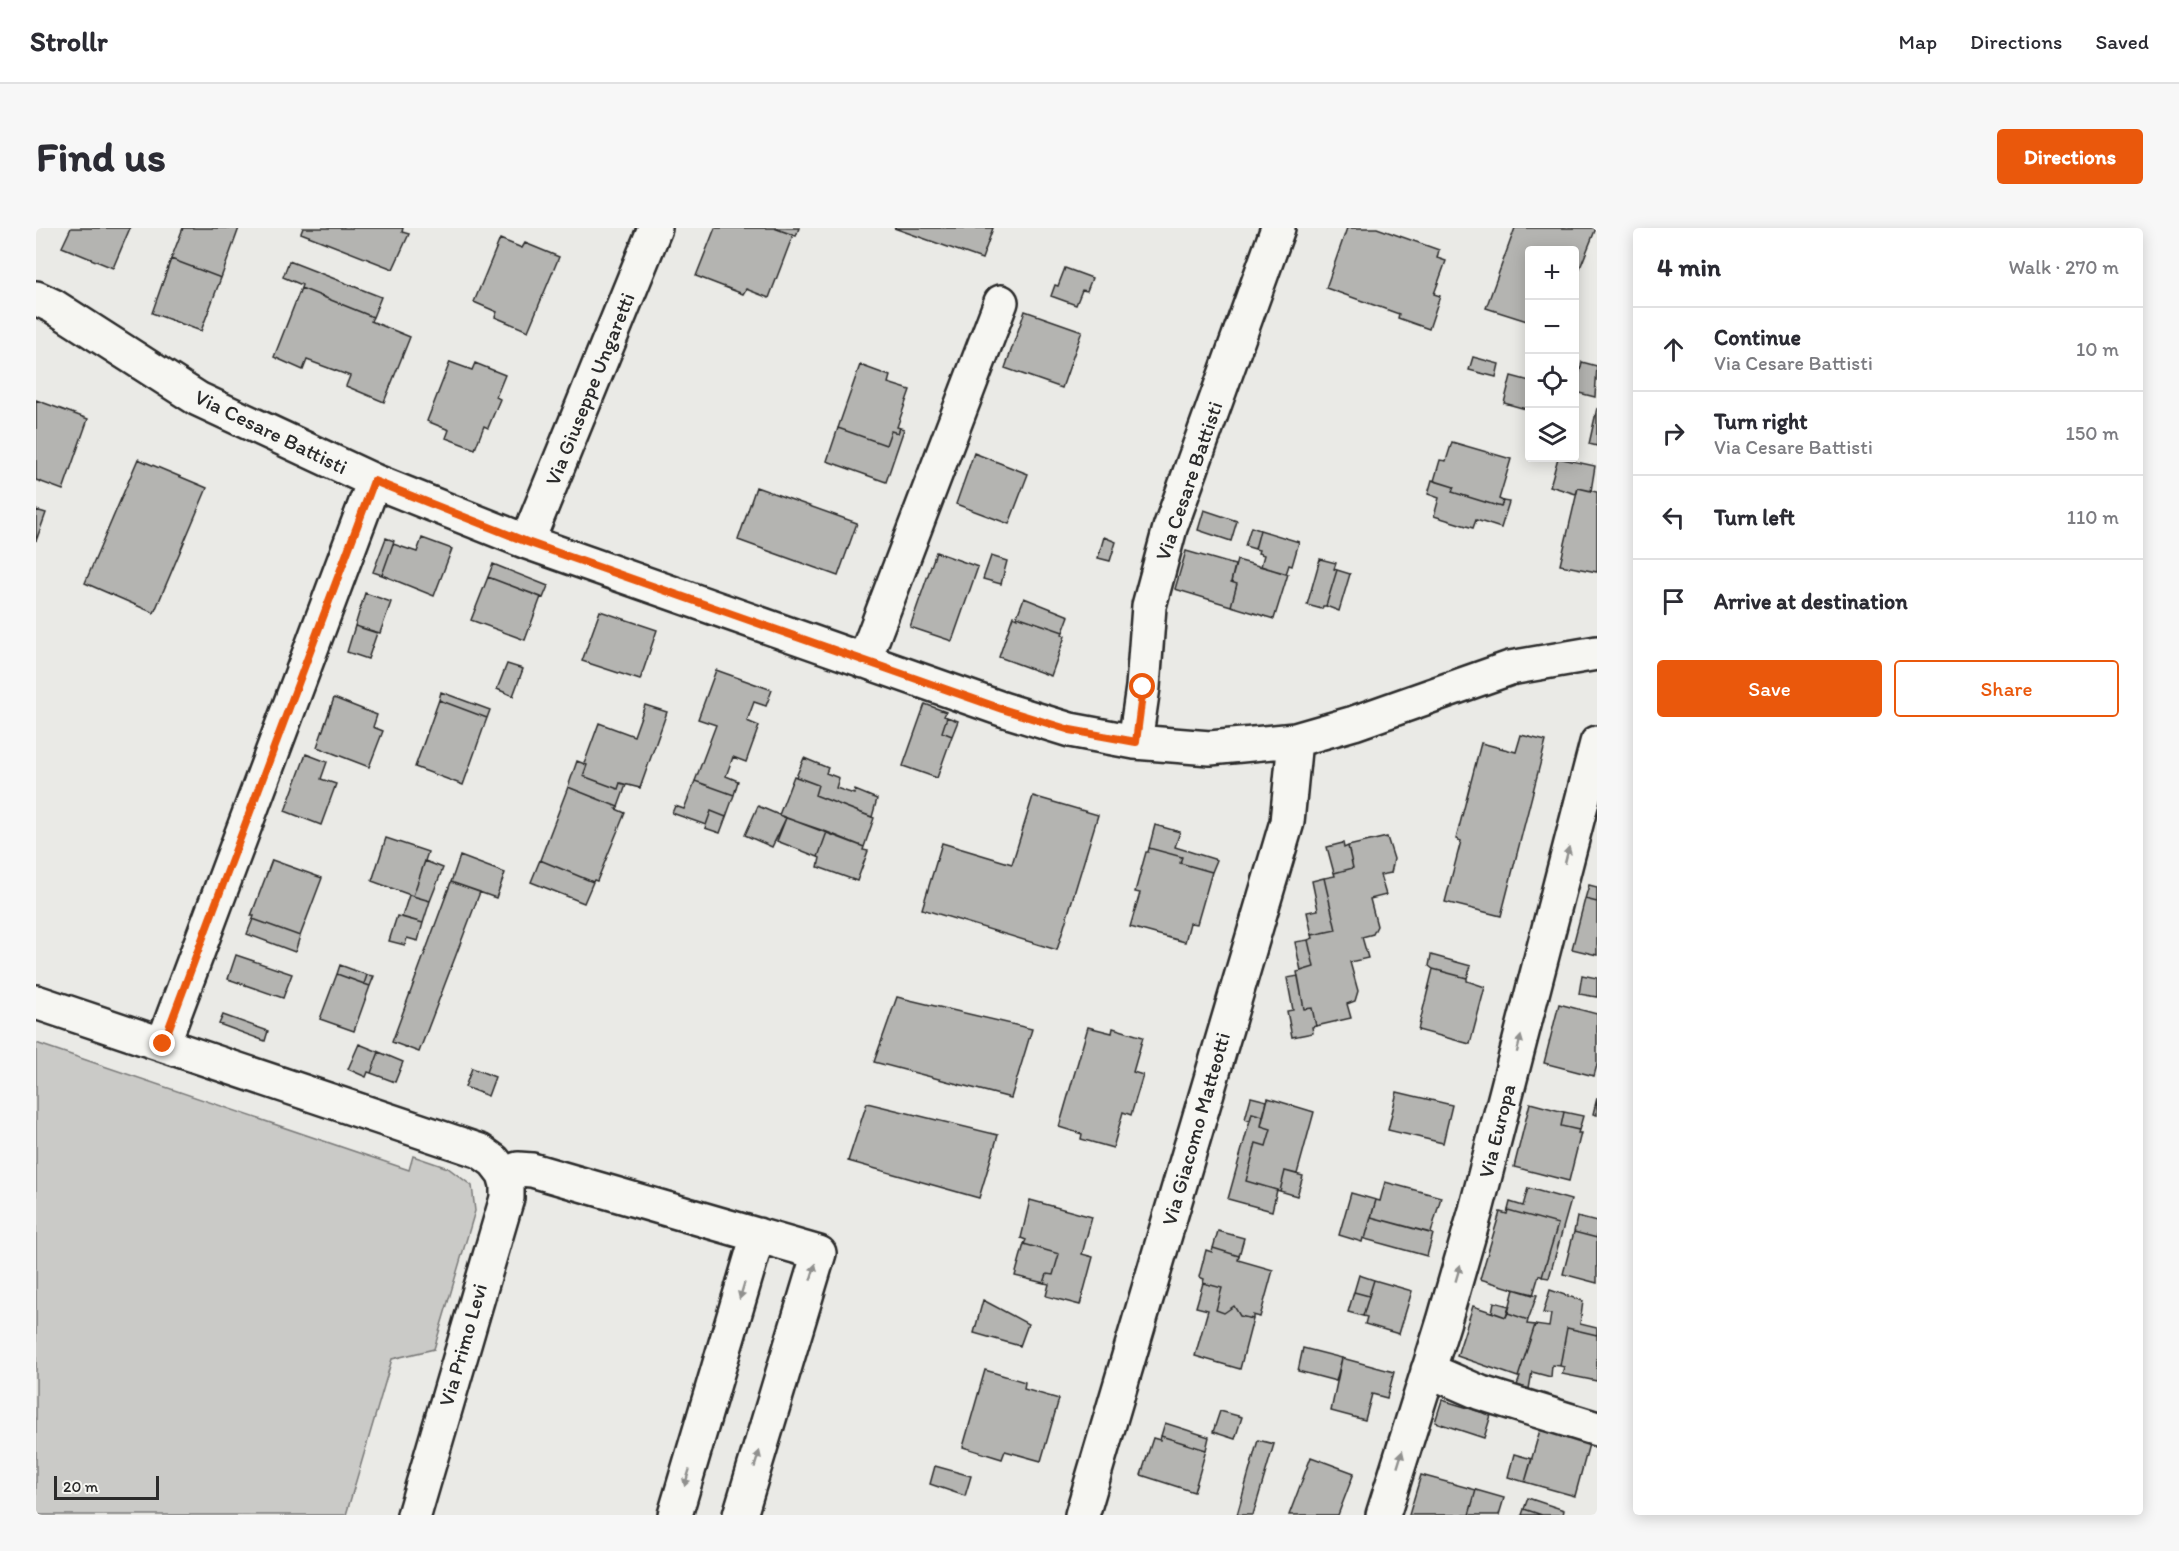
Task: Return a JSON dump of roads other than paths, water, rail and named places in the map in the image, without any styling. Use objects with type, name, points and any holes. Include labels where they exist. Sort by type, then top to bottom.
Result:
[{"type":"street","name":"Via Cesare Battisti","points":[[1136,742],[1149,606],[1170,528],[1278,228]]},
{"type":"street","name":"Via Giuseppe Ungaretti","points":[[527,542],[647,230]]},
{"type":"street","name":"Via Cesare Battisti","points":[[36,298],[53,306],[198,399],[374,481],[527,542],[1002,709],[1070,730],[1136,742],[1210,748],[1295,740],[1354,723],[1510,668],[1597,653]]},
{"type":"street","points":[[864,661],[1002,302]]},
{"type":"street","points":[[163,1044],[374,481]]},
{"type":"street","name":"Via Giacomo Matteotti","points":[[1082,1515],[1287,822],[1295,740]]},
{"type":"street","name":"Via Europa","points":[[1383,1515],[1476,1210],[1597,743]]},
{"type":"street","points":[[36,1002],[480,1151],[494,1161],[504,1174],[518,1169],[532,1170],[819,1253],[740,1515]]},
{"type":"street","name":"Via Primo Levi","points":[[414,1515],[507,1198],[504,1174]]},
{"type":"street","points":[[675,1515],[758,1235]]},
{"type":"street","points":[[1428,1370],[1481,1393],[1597,1429]]}]
